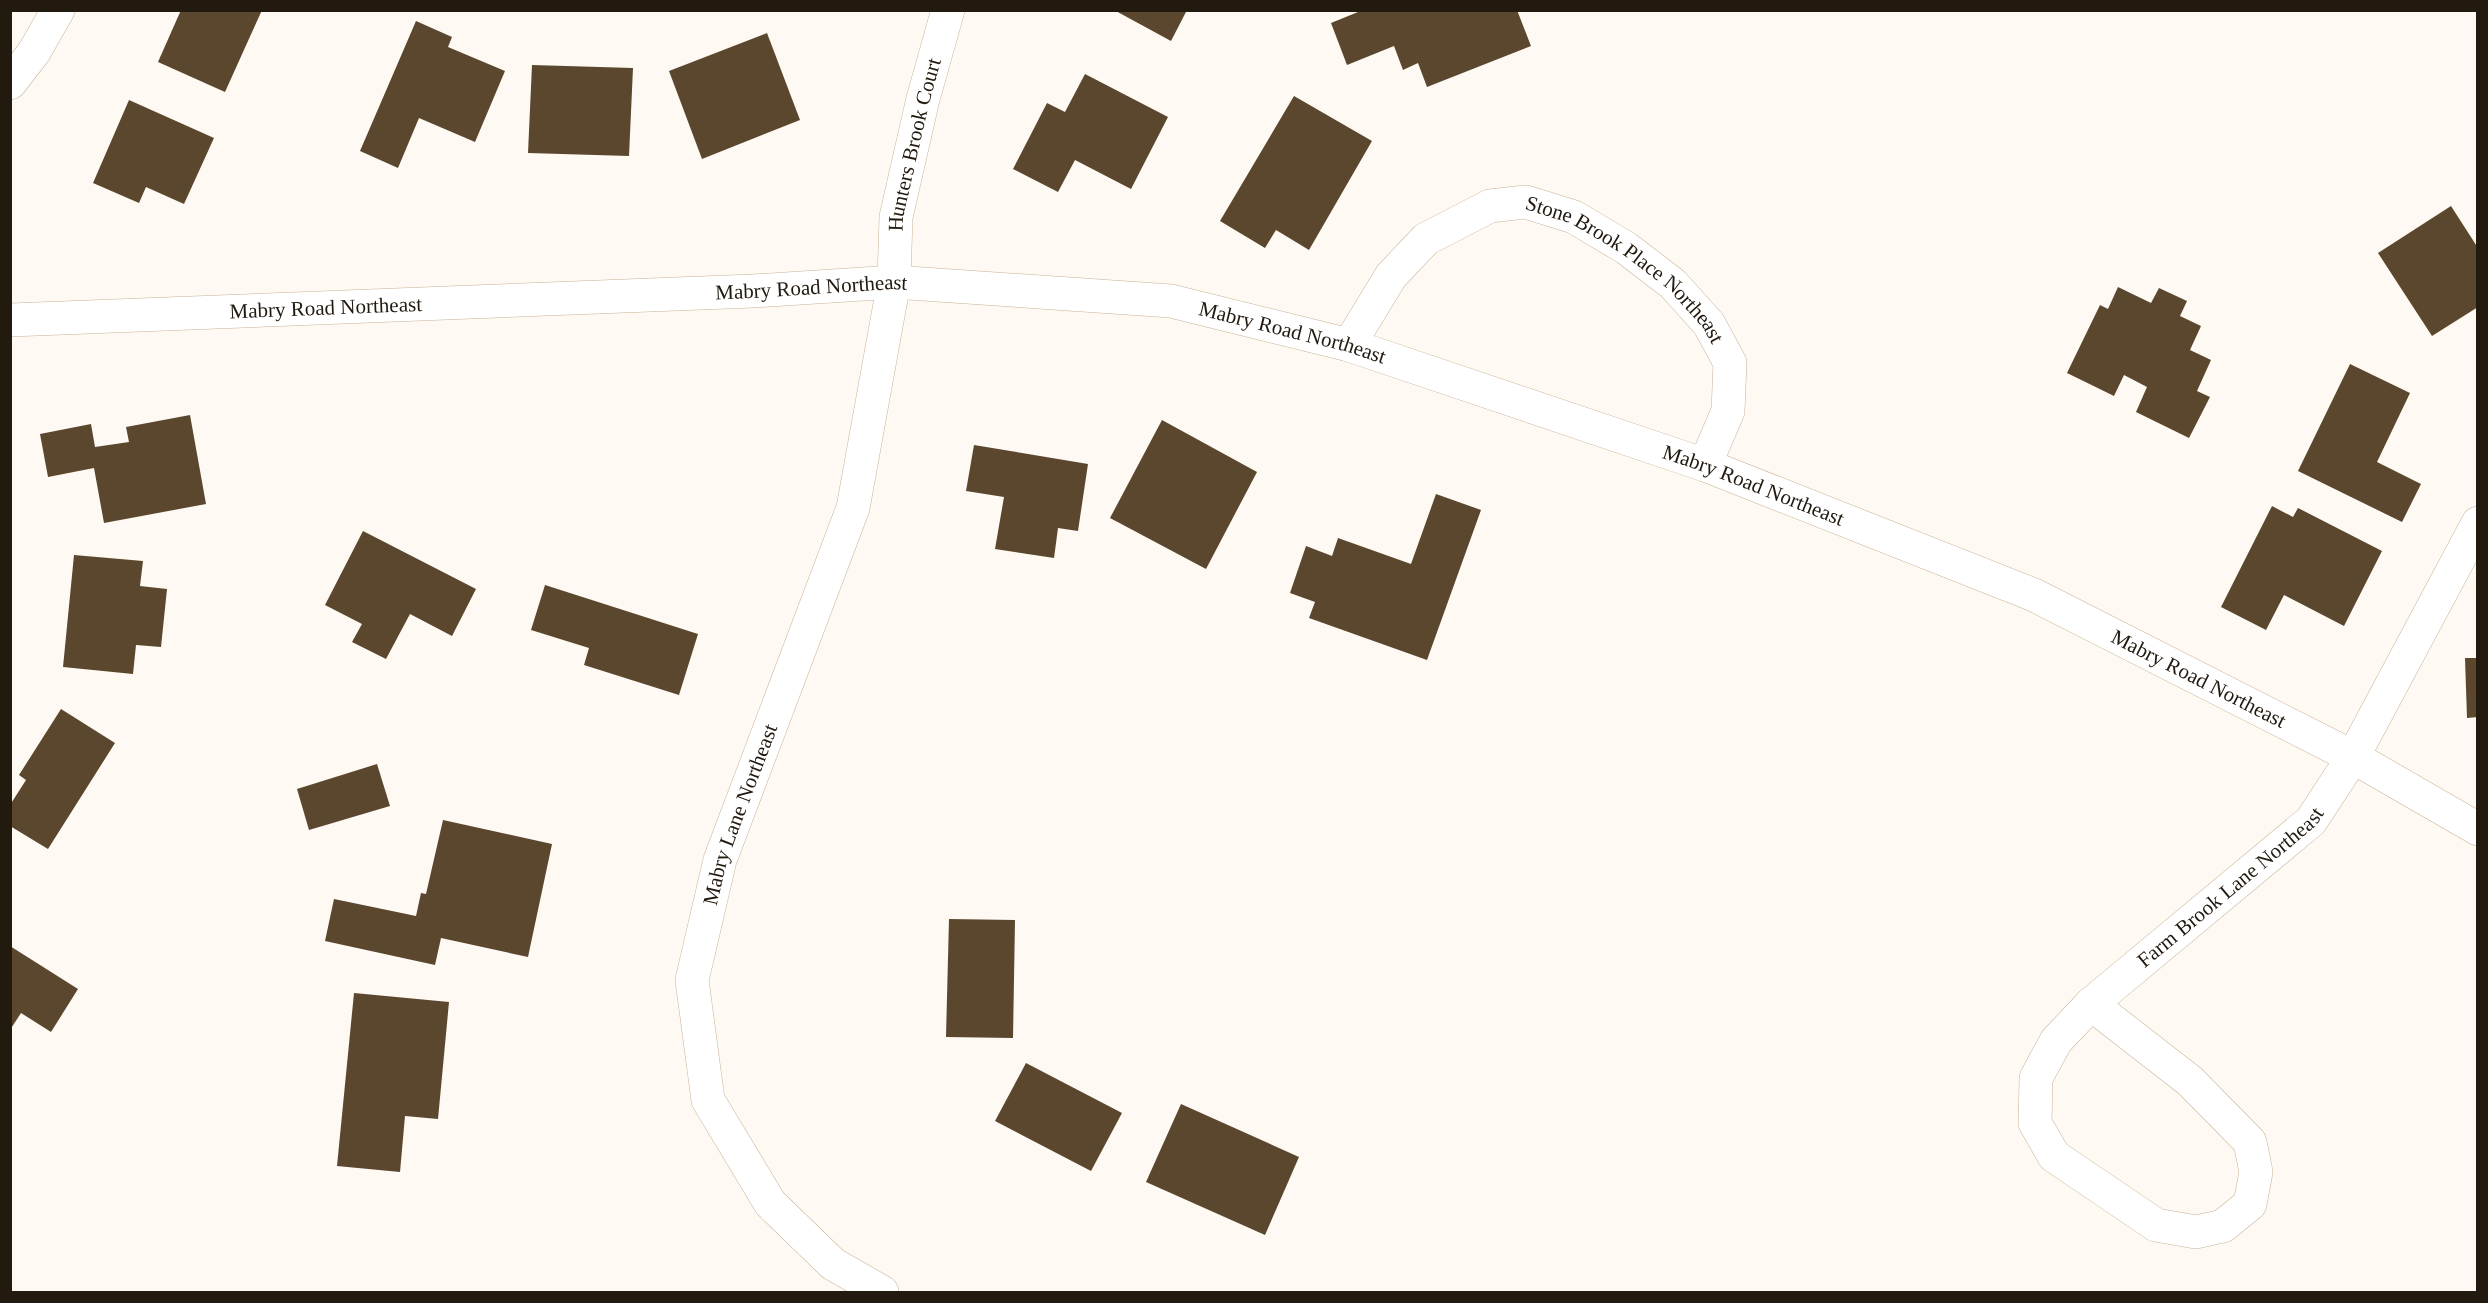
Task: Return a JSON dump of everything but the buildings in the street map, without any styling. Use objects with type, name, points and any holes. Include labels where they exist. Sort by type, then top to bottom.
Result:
[{"type":"street","points":[[10,83],[34,52],[58,10]]},
{"type":"street","name":"Hunters Brook Court","points":[[894,282],[896,217],[923,99],[948,10]]},
{"type":"street","name":"Stone Brook Place Northeast","points":[[1349,345],[1391,276],[1426,239],[1490,206],[1526,202],[1574,217],[1626,248],[1673,284],[1709,324],[1730,363],[1728,411],[1705,465]]},
{"type":"street","name":"Mabry Road Northeast","points":[[10,320],[753,291],[894,282],[1171,301],[1349,345],[1705,465],[2034,595],[2353,757],[2478,829]]},
{"type":"street","name":"Mabry Lane Northeast","points":[[882,1293],[833,1264],[770,1203],[708,1100],[692,980],[720,860],[853,508],[894,282]]},
{"type":"street","name":"Farm Brook Lane Northeast","points":[[2091,1004],[2190,1081],[2250,1142],[2256,1172],[2250,1204],[2223,1226],[2196,1232],[2157,1225],[2054,1156],[2035,1123],[2036,1077],[2056,1041],[2091,1004],[2311,821],[2353,757],[2478,523]]}]
